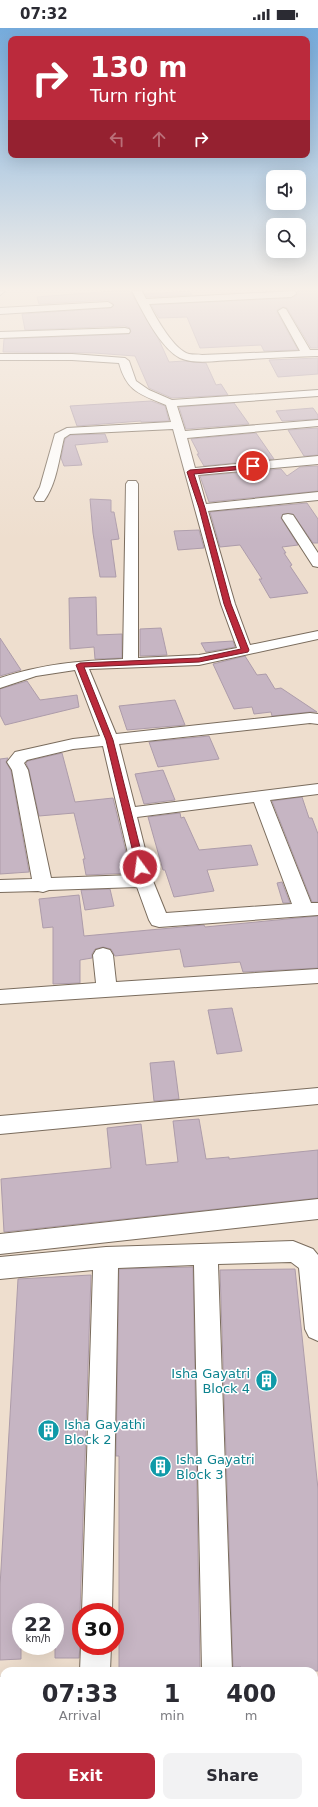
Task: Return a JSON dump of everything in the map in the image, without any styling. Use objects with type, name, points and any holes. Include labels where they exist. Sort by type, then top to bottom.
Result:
[{"type":"street","points":[[128,374],[130,381],[136,387],[171,403],[318,392]]},
{"type":"street","points":[[171,403],[228,604],[245,650]]},
{"type":"street","points":[[40,498],[46,487],[61,433],[72,431],[178,430],[318,423]]},
{"type":"street","points":[[190,472],[318,460]]},
{"type":"street","points":[[130,663],[132,484]]},
{"type":"street","points":[[202,508],[318,496]]},
{"type":"street","points":[[288,518],[313,548],[318,563]]},
{"type":"street","points":[[0,683],[33,672],[80,665],[199,660],[318,635]]},
{"type":"street","points":[[80,665],[110,740],[144,881],[159,920],[311,910],[260,796]]},
{"type":"street","points":[[43,886],[20,770],[16,762],[21,756],[73,744],[310,718],[318,719]]},
{"type":"street","points":[[127,813],[318,789]]},
{"type":"street","points":[[0,886],[43,886],[144,881]]},
{"type":"street","points":[[104,955],[107,989]]},
{"type":"street","points":[[0,992],[107,989],[318,976]]},
{"type":"street","points":[[0,1126],[318,1096]]},
{"type":"street","points":[[0,1244],[318,1209]]},
{"type":"street","points":[[0,1268],[106,1258],[206,1253],[293,1251],[304,1256],[311,1264],[318,1329]]},
{"type":"street","points":[[206,1253],[217,1667]]},
{"type":"street","points":[[97,1603],[106,1258]]},
{"type":"street","points":[[96,1655],[96,1667]]},
{"type":"building","points":[[143,374],[211,374],[216,385],[221,384],[228,395],[172,398],[149,388]]},
{"type":"building","points":[[276,374],[318,374],[278,377]]},
{"type":"building","points":[[151,401],[165,406],[169,421],[141,421],[77,426],[70,406]]},
{"type":"building","points":[[234,403],[249,424],[186,429],[179,407]]},
{"type":"building","points":[[313,408],[318,415],[318,419],[282,421],[276,411]]},
{"type":"building","points":[[318,428],[318,455],[304,456],[288,430]]},
{"type":"building","points":[[256,433],[274,459],[204,466],[191,439]]},
{"type":"building","points":[[105,434],[108,442],[75,445],[82,465],[64,466],[61,458],[65,439],[70,435]]},
{"type":"building","points":[[318,466],[318,491],[209,502],[200,476],[281,469],[287,476],[300,467]]},
{"type":"building","points":[[90,499],[111,500],[111,512],[114,512],[119,539],[111,540],[116,577],[100,577],[93,533]]},
{"type":"building","points":[[307,503],[318,519],[318,543],[313,543],[293,514],[283,514],[281,518],[298,545],[282,547],[286,553],[284,553],[292,565],[290,566],[308,593],[270,598],[259,579],[262,579],[240,545],[220,547],[210,512]]},
{"type":"building","points":[[199,530],[204,548],[178,550],[174,531]]},
{"type":"building","points":[[96,597],[97,635],[122,634],[122,658],[95,659],[94,647],[70,649],[69,598]]},
{"type":"building","points":[[161,628],[167,655],[140,656],[140,629]]},
{"type":"building","points":[[0,638],[21,670],[0,676]]},
{"type":"building","points":[[233,641],[235,647],[206,652],[201,643]]},
{"type":"building","points":[[245,656],[257,675],[266,674],[275,689],[281,688],[317,712],[272,716],[271,712],[254,714],[252,707],[234,709],[213,664]]},
{"type":"building","points":[[27,681],[40,700],[77,695],[79,707],[5,725],[0,715],[0,689]]},
{"type":"building","points":[[175,700],[185,725],[127,730],[119,706]]},
{"type":"building","points":[[209,736],[219,759],[158,767],[149,742]]},
{"type":"building","points":[[62,753],[75,802],[113,798],[131,873],[86,875],[83,859],[85,859],[74,813],[39,816],[29,770],[26,763],[28,761]]},
{"type":"building","points":[[8,758],[6,762],[11,771],[29,872],[0,874],[0,759]]},
{"type":"building","points":[[163,770],[175,800],[144,804],[135,774]]},
{"type":"building","points":[[302,797],[309,818],[312,818],[318,834],[318,902],[312,902],[272,801]]},
{"type":"building","points":[[180,813],[181,818],[184,817],[199,850],[251,845],[258,865],[207,870],[214,891],[174,897],[165,870],[163,870],[148,817]]},
{"type":"building","points":[[282,882],[290,903],[283,903],[277,883]]},
{"type":"building","points":[[110,889],[114,906],[85,910],[81,890]]},
{"type":"building","points":[[79,895],[84,936],[204,925],[205,927],[318,916],[318,968],[243,972],[240,962],[184,967],[180,949],[115,956],[111,949],[103,947],[95,949],[92,954],[92,958],[80,960],[80,983],[53,984],[53,927],[43,928],[39,899]]},
{"type":"building","points":[[232,1008],[242,1051],[217,1054],[208,1010]]},
{"type":"building","points":[[174,1061],[179,1099],[154,1101],[150,1063]]},
{"type":"building","points":[[199,1119],[206,1159],[229,1157],[229,1159],[318,1150],[318,1198],[4,1232],[1,1179],[111,1168],[107,1128],[141,1124],[146,1165],[178,1162],[173,1121]]},
{"type":"building","name":"Isha Gayatri Block 3","points":[[193,1267],[200,1667],[119,1667],[119,1655],[124,1655],[124,1603],[119,1603],[119,1456],[116,1456],[119,1269]]},
{"type":"building","name":"Isha Gayatri Block 4","points":[[295,1269],[318,1489],[318,1667],[233,1667],[220,1270]]},
{"type":"building","name":"Isha Gayathi Block 2","points":[[91,1275],[80,1603],[72,1603],[72,1655],[79,1655],[79,1658],[55,1658],[55,1655],[64,1655],[64,1603],[12,1603],[12,1655],[21,1655],[21,1659],[0,1660],[0,1586],[18,1279]]},
{"type":"place","name":"Isha Gayatri Block 4","points":[[266,1380]]},
{"type":"place","name":"Isha Gayathi Block 2","points":[[49,1431]]},
{"type":"place","name":"Isha Gayatri Block 3","points":[[161,1466]]},
{"type":"route","points":[[140,867],[110,740],[80,665],[199,660],[245,650],[228,604],[202,508],[190,472],[253,466]]}]
